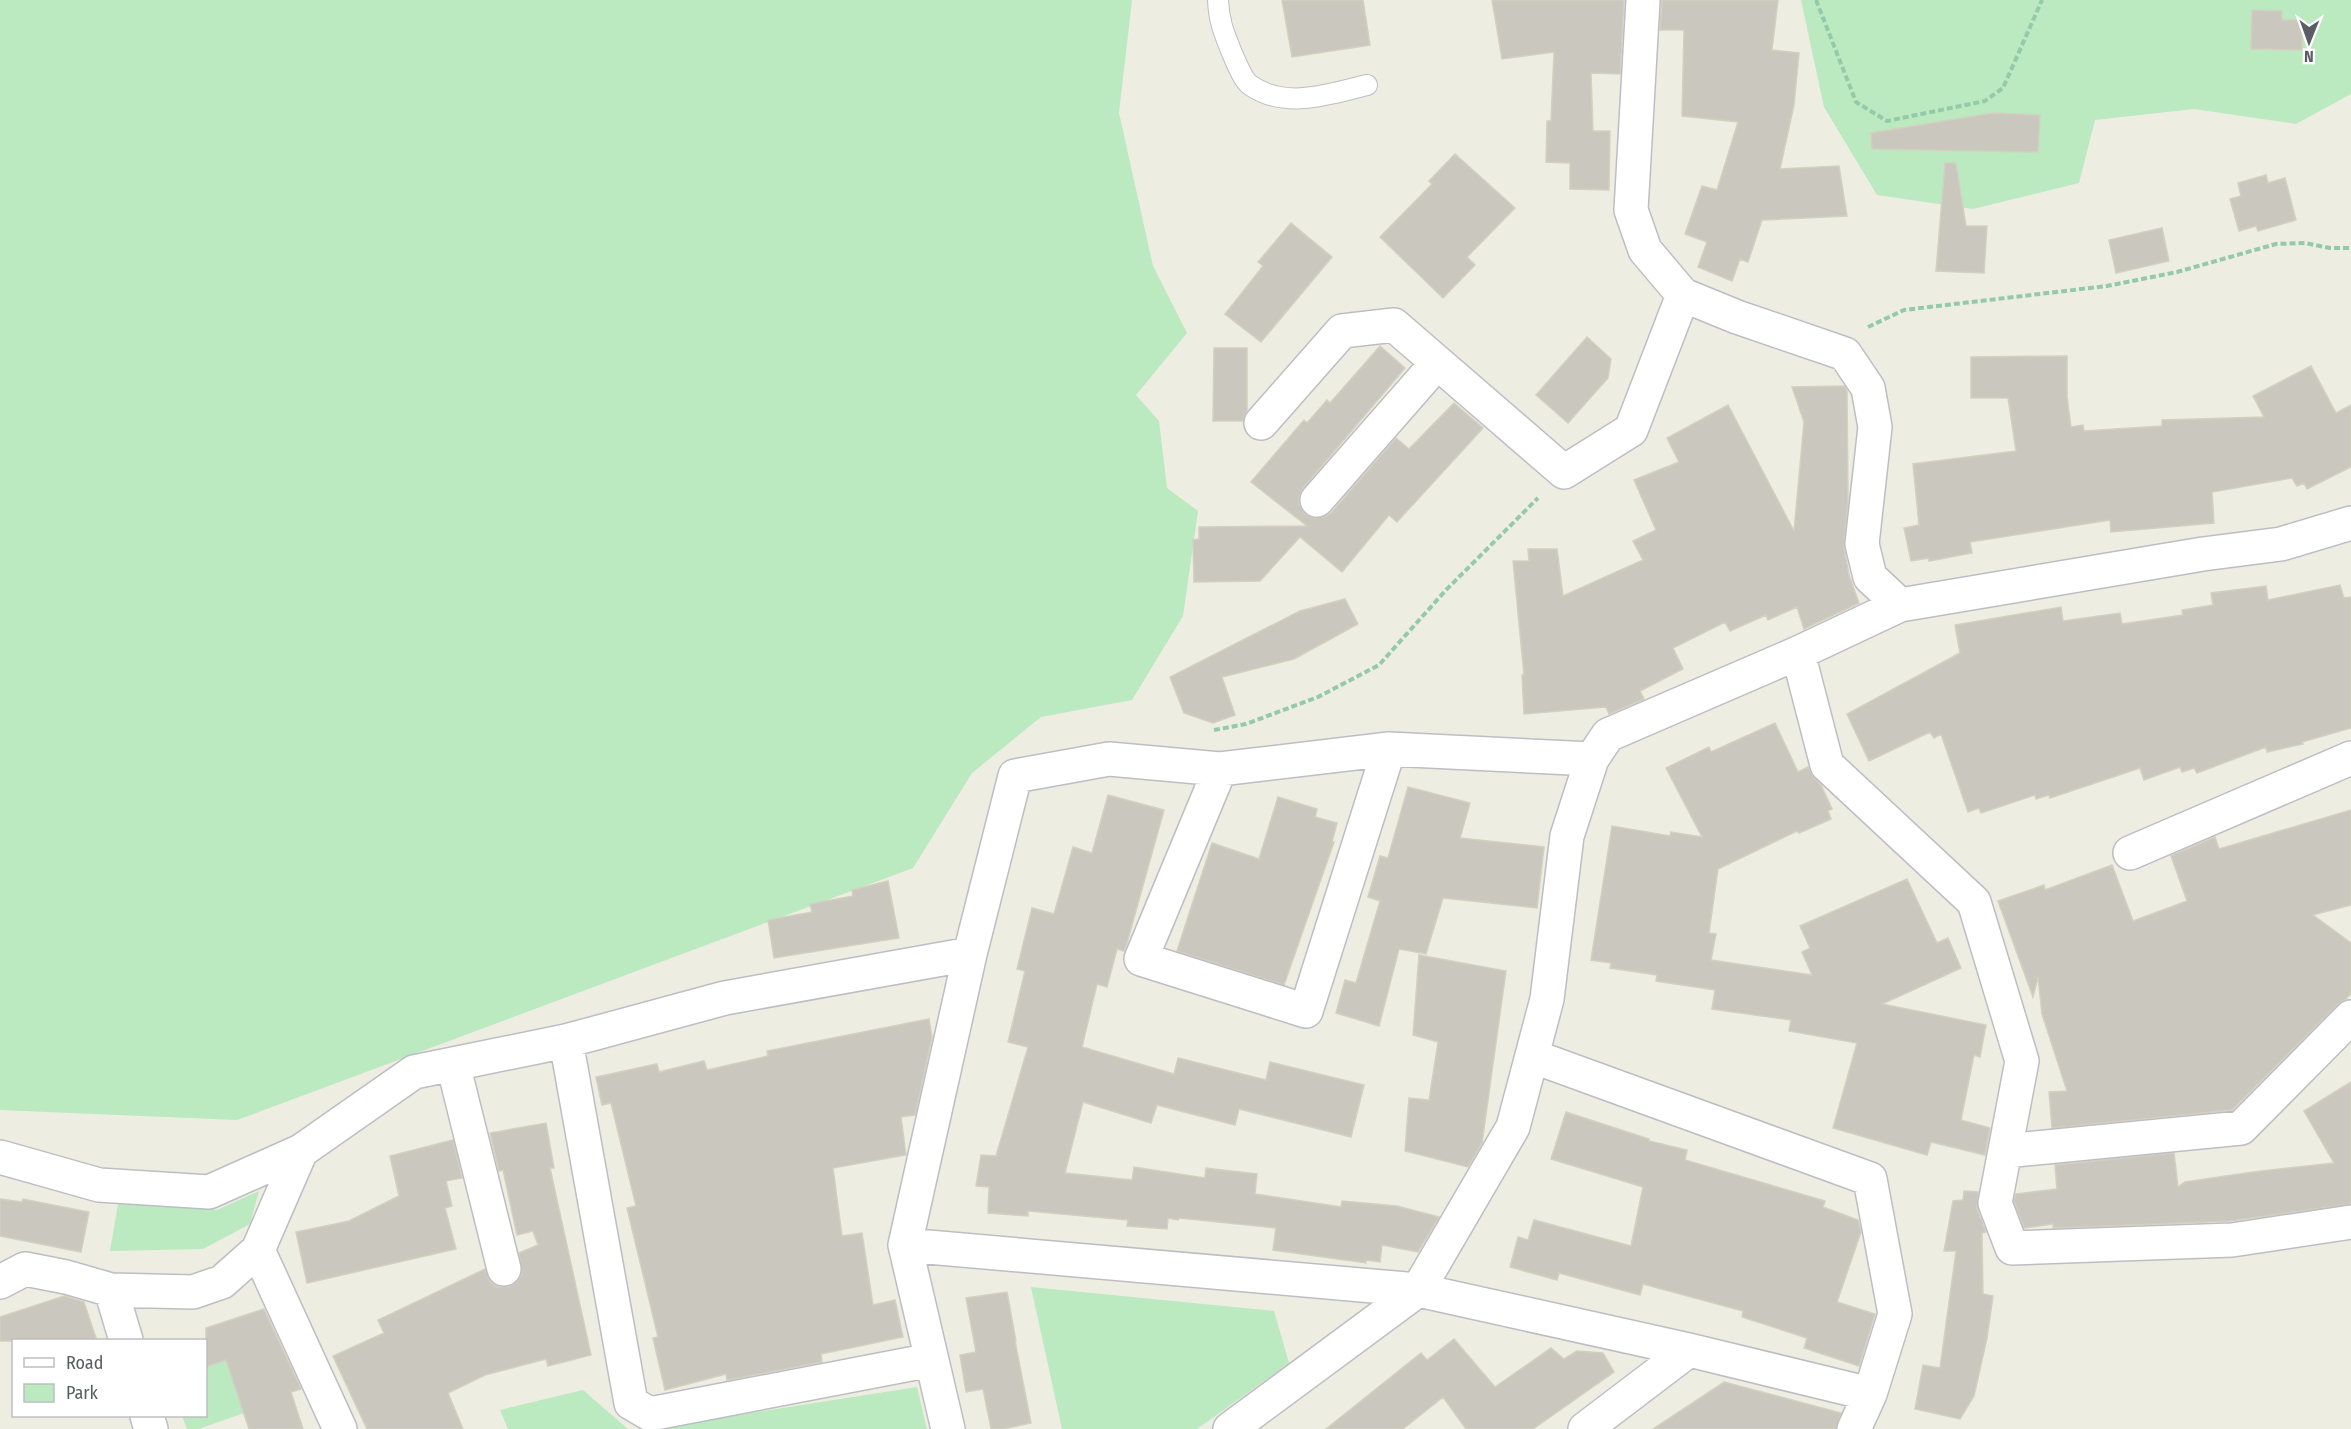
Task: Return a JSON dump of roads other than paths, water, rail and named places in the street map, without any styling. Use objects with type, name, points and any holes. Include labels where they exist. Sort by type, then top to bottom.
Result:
[{"type":"street","points":[[1643,0],[1631,210],[1645,250],[1683,296],[1845,354],[1868,388],[1875,426],[1863,544],[1870,577],[1900,605]]},
{"type":"street","points":[[1261,423],[1342,331],[1394,325],[1564,472],[1631,430],[1683,296]]},
{"type":"street","points":[[1317,500],[1437,363]]},
{"type":"street","points":[[1230,1429],[1418,1290],[1513,1126],[1547,999],[1567,836],[1592,759],[1608,735],[1900,605],[2203,554],[2281,544],[2351,523]]},
{"type":"street","points":[[1798,652],[1827,765],[1974,902],[2022,1061],[1995,1203],[2012,1248],[2232,1240],[2351,1222]]},
{"type":"street","points":[[948,1429],[905,1245],[970,954],[1015,776],[1109,759],[1220,769],[1389,749],[1592,759]]},
{"type":"street","points":[[1220,769],[1141,959],[1306,1011],[1389,749]]},
{"type":"street","points":[[2130,853],[2351,758]]},
{"type":"street","points":[[0,1157],[99,1185],[209,1192],[301,1151],[414,1072],[566,1041],[725,998],[970,954]]},
{"type":"street","points":[[2005,1151],[2241,1128],[2351,1017]]},
{"type":"street","points":[[566,1041],[631,1403],[650,1414],[931,1360]]},
{"type":"street","points":[[1532,1056],[1870,1179],[1895,1314],[1870,1394],[1854,1429]]},
{"type":"street","points":[[453,1064],[504,1269]]},
{"type":"street","points":[[8,1272],[66,1277],[111,1290],[193,1292],[222,1282],[258,1250],[301,1151]]},
{"type":"street","points":[[905,1245],[1418,1290],[1689,1350],[1870,1394]]},
{"type":"street","points":[[258,1250],[339,1429]]},
{"type":"street","points":[[111,1290],[125,1339]]},
{"type":"street","points":[[1585,1429],[1689,1350]]},
{"type":"lane","points":[[1218,0],[1219,21],[1234,58],[1249,84],[1275,96],[1309,98],[1367,85]]}]
